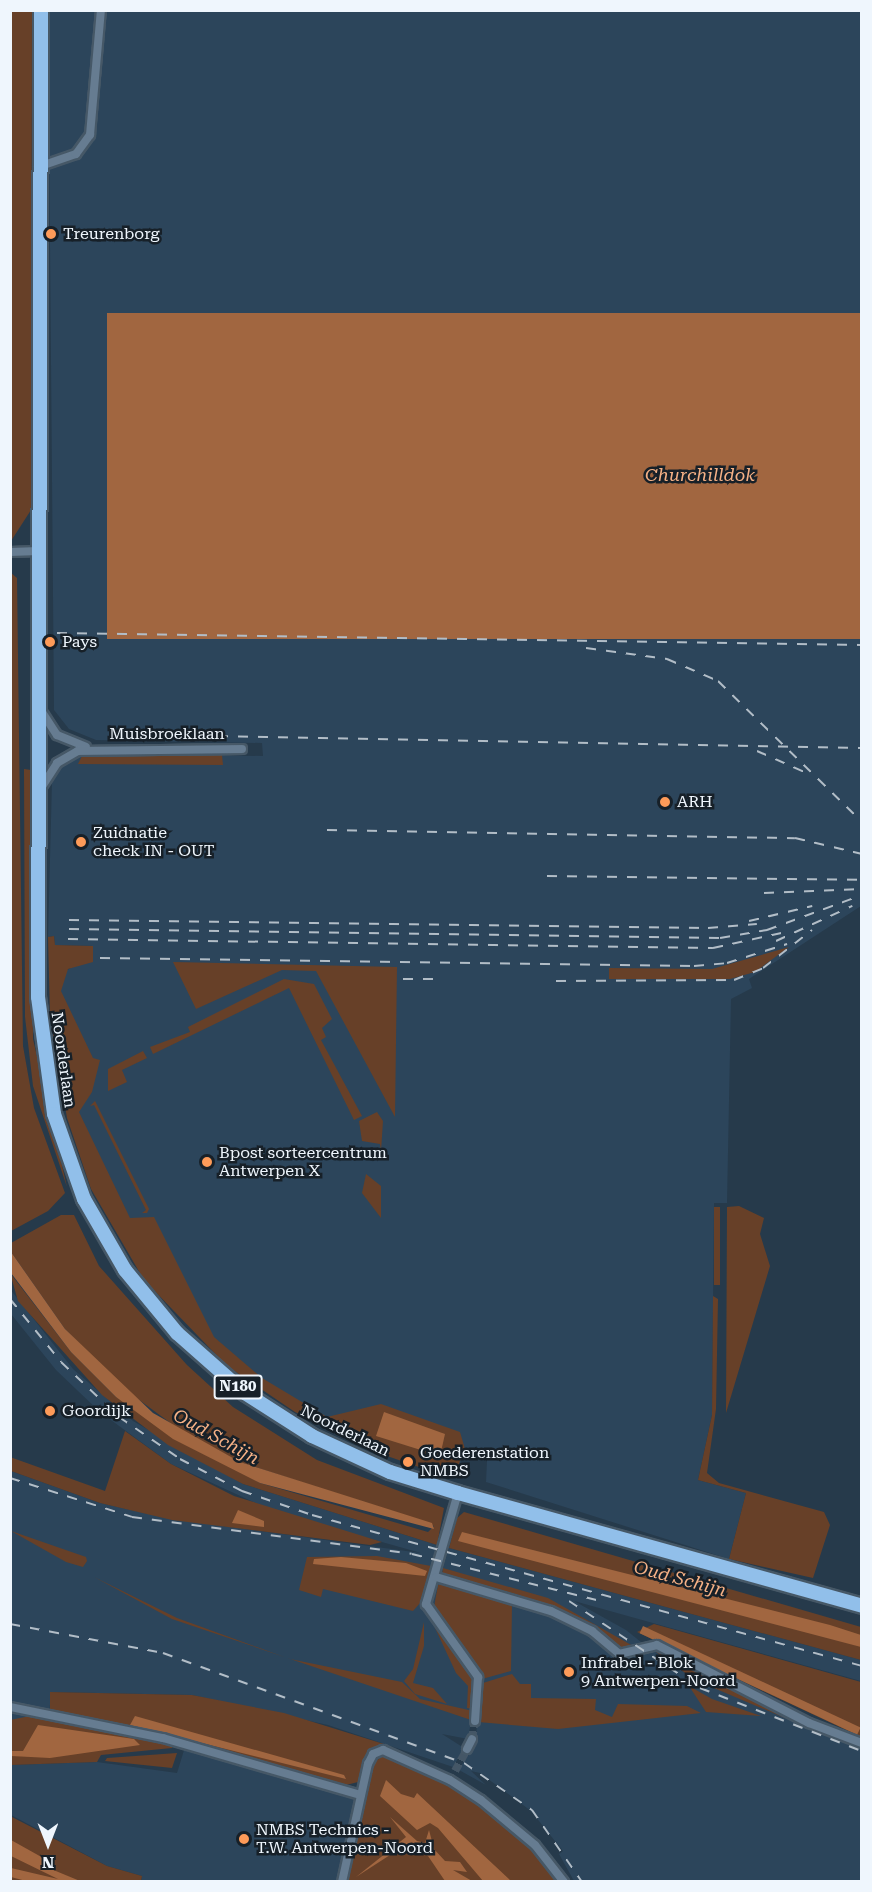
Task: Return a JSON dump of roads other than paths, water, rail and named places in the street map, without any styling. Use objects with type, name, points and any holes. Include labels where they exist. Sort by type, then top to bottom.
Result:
[{"type":"main road","name":"Noorderlaan","points":[[41,10],[38,167],[40,709],[38,997],[45,1072],[64,1149],[101,1231],[150,1303],[245,1393],[351,1455],[458,1493],[861,1606]]},
{"type":"street","points":[[38,167],[76,154],[90,135],[101,10]]},
{"type":"street","points":[[10,552],[39,551]]},
{"type":"street","name":"Muisbroeklaan","points":[[40,709],[57,735],[92,748]]},
{"type":"street","name":"Muisbroeklaan","points":[[40,788],[67,755],[92,748],[242,749]]},
{"type":"street","points":[[458,1493],[436,1576],[426,1604],[477,1677],[475,1721]]},
{"type":"street","points":[[436,1576],[551,1611],[592,1631],[616,1653],[657,1645],[809,1723],[861,1743]]},
{"type":"street","points":[[10,1707],[163,1738],[361,1795]]},
{"type":"street","points":[[468,1749],[472,1739]]},
{"type":"street","points":[[342,1881],[368,1764],[378,1751],[450,1780],[522,1832],[564,1881]]},
{"type":"street","points":[[450,1780],[455,1771]]},
{"type":"water","name":"Churchilldok","points":[[107,313],[861,313],[861,639],[107,639]]},
{"type":"water","points":[[11,1252],[65,1329],[153,1413],[240,1462],[432,1523],[434,1529],[260,1483],[173,1439],[116,1397],[71,1352],[11,1273]]},
{"type":"water","points":[[384,1412],[445,1434],[440,1456],[376,1436]]},
{"type":"water","points":[[238,1510],[264,1521],[264,1527],[232,1523]]},
{"type":"water","points":[[462,1532],[830,1625],[861,1635],[861,1647],[458,1541]]},
{"type":"water","points":[[341,1557],[406,1563],[427,1571],[425,1576],[313,1564],[314,1559]]},
{"type":"water","points":[[643,1626],[861,1727],[857,1735],[640,1633]]},
{"type":"water","points":[[135,1716],[344,1775],[346,1779],[130,1725]]},
{"type":"water","points":[[38,1725],[134,1739],[140,1745],[50,1758],[11,1756],[11,1751],[23,1751]]},
{"type":"water","points":[[386,1780],[401,1794],[414,1798],[417,1793],[511,1881],[483,1881],[438,1828],[430,1823],[417,1830],[380,1796]]},
{"type":"water","points":[[390,1817],[417,1841],[425,1843],[429,1830],[434,1849],[445,1861],[460,1862],[467,1872],[453,1870],[472,1881],[445,1881],[428,1856],[407,1844],[356,1877],[406,1837]]},
{"type":"water","points":[[11,1840],[45,1859],[51,1869],[80,1881],[26,1881],[11,1877],[11,1868],[58,1879],[11,1856]]},
{"type":"tunnel","points":[[472,1739],[475,1721]]},
{"type":"tunnel","points":[[455,1771],[467,1749]]},
{"type":"railway","points":[[57,633],[862,645]]},
{"type":"railway","points":[[586,648],[667,659],[718,681],[862,822]]},
{"type":"railway","points":[[109,730],[167,731]]},
{"type":"railway","points":[[158,735],[862,748]]},
{"type":"railway","points":[[757,751],[809,774]]},
{"type":"railway","points":[[327,830],[795,838],[862,854]]},
{"type":"railway","points":[[547,876],[862,880]]},
{"type":"railway","points":[[764,893],[862,889]]},
{"type":"railway","points":[[69,929],[720,938],[767,930],[862,895]]},
{"type":"railway","points":[[749,921],[812,906]]},
{"type":"railway","points":[[776,941],[852,906]]},
{"type":"railway","points":[[69,920],[708,928],[757,924]]},
{"type":"railway","points":[[556,981],[734,980],[763,968],[812,930]]},
{"type":"railway","points":[[68,939],[713,948],[781,933]]},
{"type":"railway","points":[[100,958],[694,966],[727,963],[787,944]]},
{"type":"railway","points":[[403,979],[439,979]]},
{"type":"railway","points":[[10,1299],[61,1362],[119,1417],[180,1459],[242,1491],[312,1515],[862,1666]]},
{"type":"railway","points":[[10,1478],[132,1517],[412,1554],[596,1600]]},
{"type":"railway","points":[[569,1601],[700,1688],[862,1751]]},
{"type":"railway","points":[[10,1624],[163,1653],[464,1763],[532,1810],[582,1882]]},
{"type":"place","name":"Treurenborg","points":[[51,234]]},
{"type":"place","name":"Pays","points":[[50,642]]},
{"type":"place","name":"ARH","points":[[665,802]]},
{"type":"place","name":"Zuidnatie check IN - OUT","points":[[81,842]]},
{"type":"place","name":"Bpost sorteercentrum Antwerpen X","points":[[207,1162]]},
{"type":"place","name":"Goordijk","points":[[50,1411]]},
{"type":"place","name":"Goederenstation NMBS","points":[[408,1462]]},
{"type":"place","name":"Infrabel - Blok 9 Antwerpen-Noord","points":[[569,1672]]},
{"type":"place","name":"NMBS Technics - T.W. Antwerpen-Noord","points":[[244,1839]]},
{"type":"water label","name":"Oud Schijn","points":[[216,1437]]},
{"type":"water label","name":"Oud Schijn","points":[[680,1579]]}]
